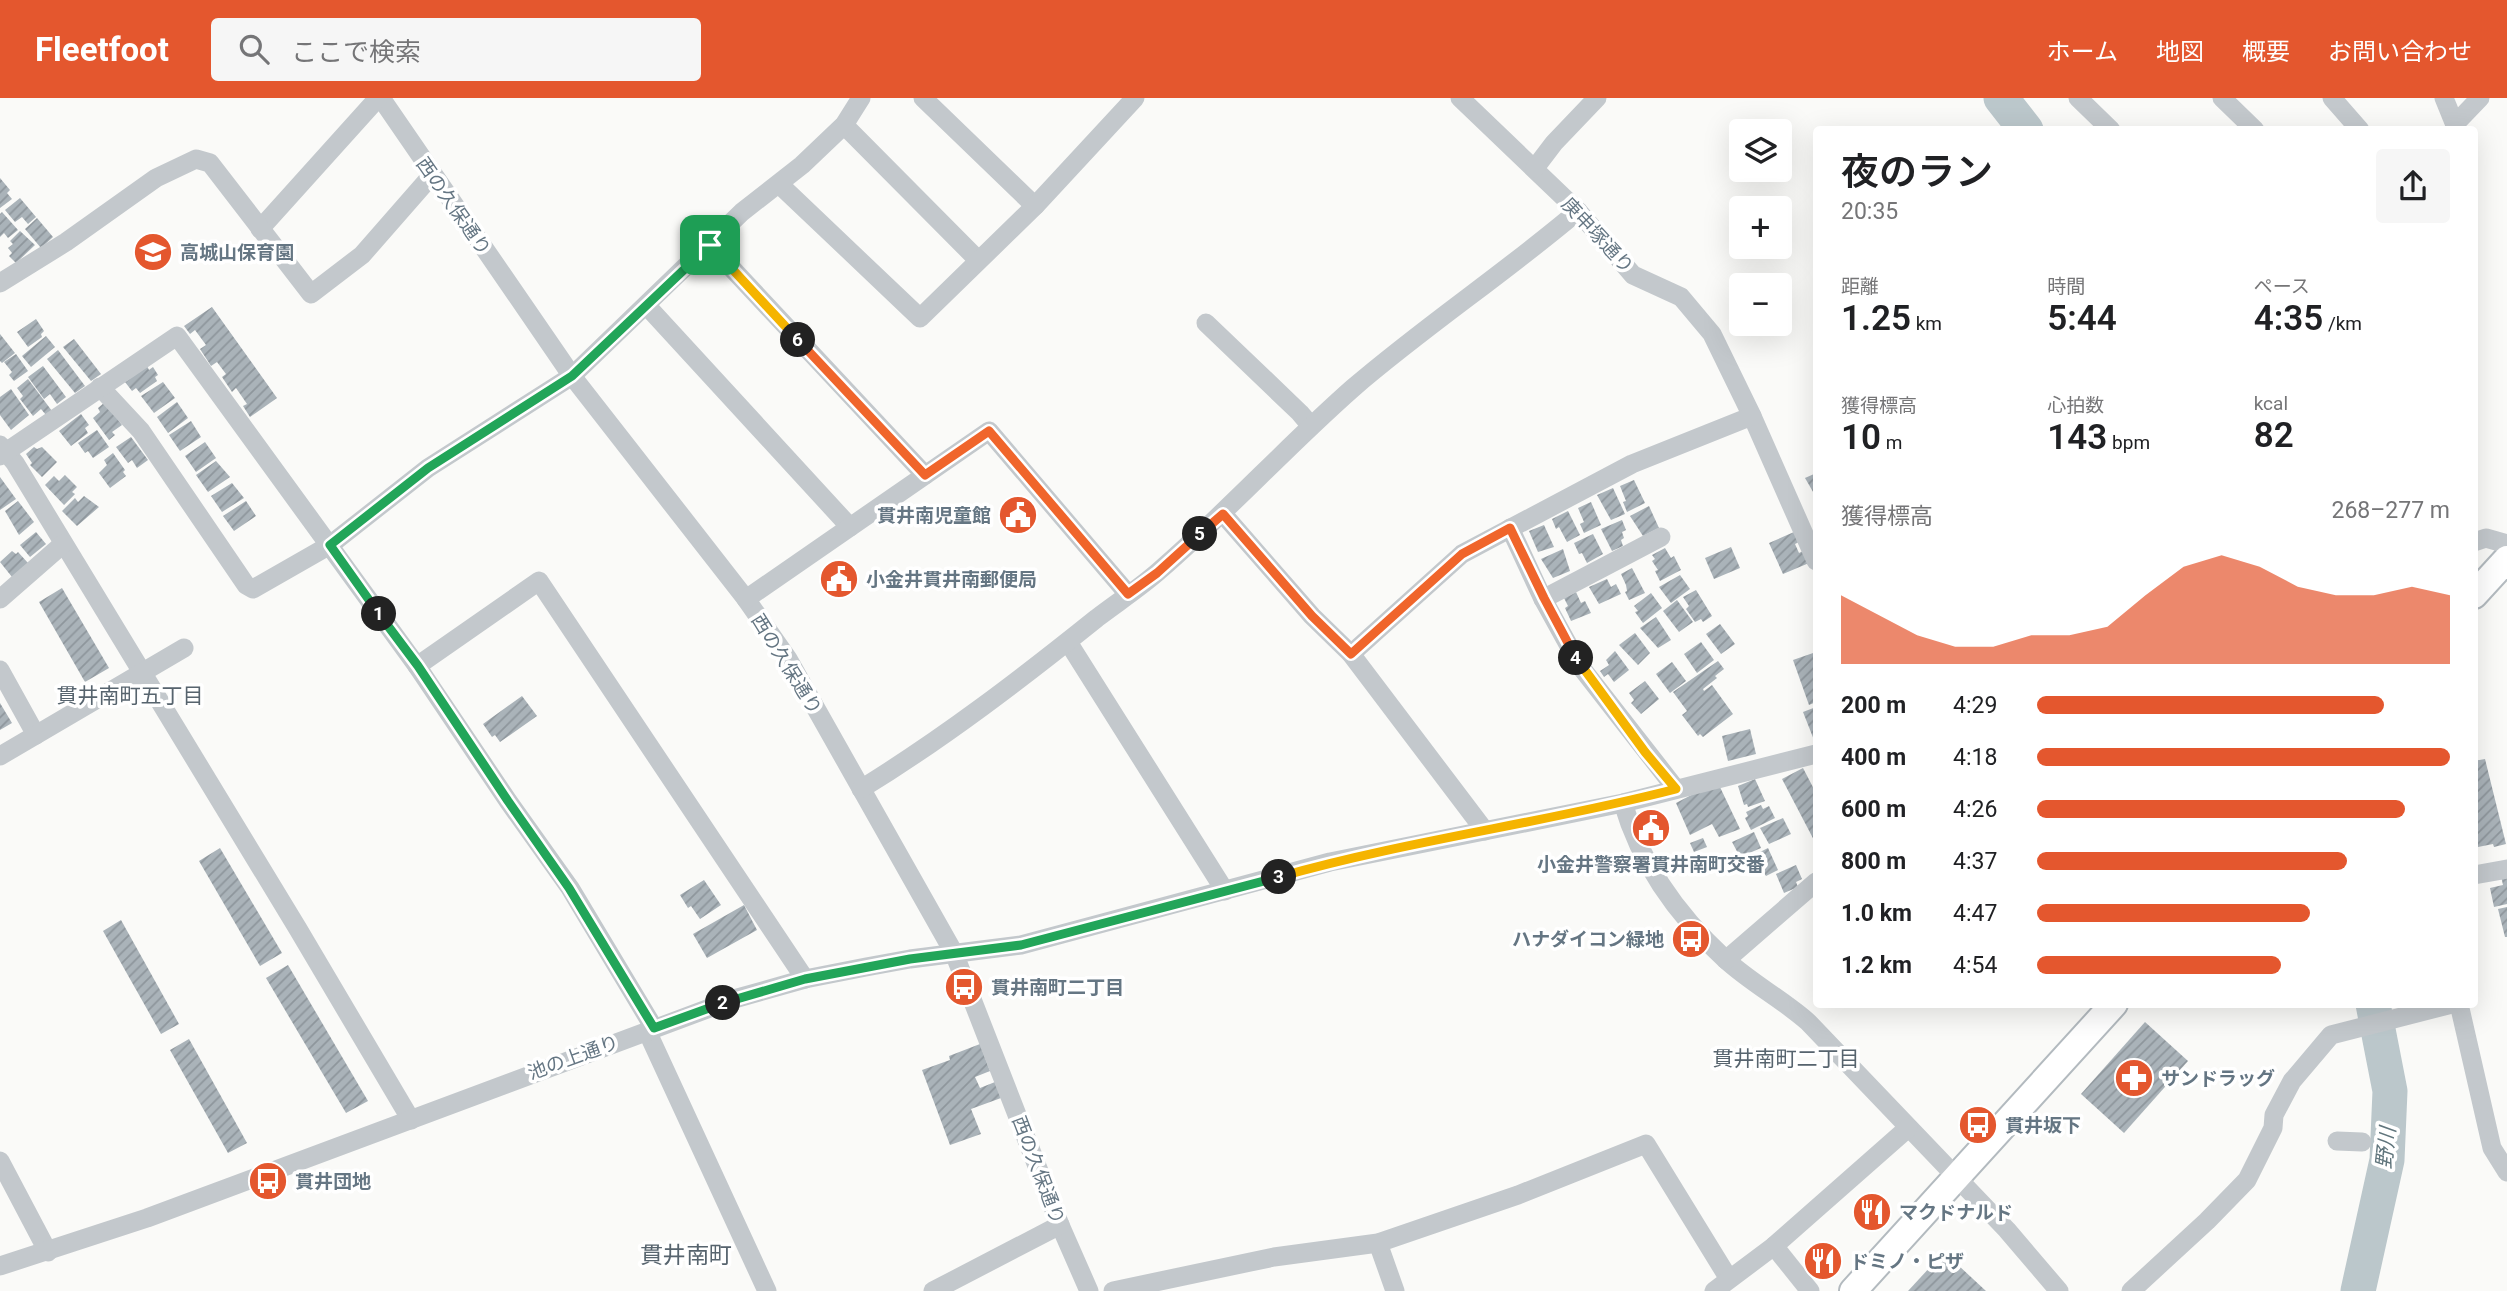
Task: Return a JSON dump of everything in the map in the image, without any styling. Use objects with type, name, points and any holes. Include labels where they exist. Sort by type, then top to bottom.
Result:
[{"type":"main road","points":[[2478,591],[2507,559]]},
{"type":"main road","points":[[1853,1291],[2110,1008]]},
{"type":"street","name":"西の久保通り","points":[[380,98],[572,376],[746,599],[788,659],[954,953],[1060,1225],[1089,1291]]},
{"type":"street","points":[[260,229],[380,98]]},
{"type":"street","points":[[100,387],[141,431],[246,585],[253,589],[330,545],[428,468],[572,376],[743,212],[779,184],[844,125],[860,98]]},
{"type":"street","points":[[923,98],[1035,206]]},
{"type":"street","points":[[779,184],[920,318],[1035,206],[1135,98]]},
{"type":"street","name":"庚申塚通り","points":[[1460,98],[1578,211],[1633,275],[1681,298],[1712,334],[1752,416],[1813,554]]},
{"type":"street","points":[[1535,168],[1597,98]]},
{"type":"street","points":[[2078,98],[2107,126]]},
{"type":"street","points":[[2221,98],[2251,126]]},
{"type":"street","points":[[2332,98],[2356,126]]},
{"type":"street","points":[[2444,98],[2456,126],[2480,98]]},
{"type":"street","points":[[844,125],[978,260]]},
{"type":"street","points":[[4,276],[66,242],[156,178],[196,159],[211,163],[311,294],[362,255],[432,175]]},
{"type":"street","points":[[861,789],[921,752],[1157,573],[1223,514],[1311,426],[1418,335],[1531,251],[1578,211]]},
{"type":"street","points":[[710,245],[925,475]]},
{"type":"street","points":[[646,305],[850,527]]},
{"type":"street","points":[[1206,323],[1311,426]]},
{"type":"street","points":[[411,1120],[15,463],[2,451],[177,336],[418,666],[569,888],[650,1029],[767,1291]]},
{"type":"street","points":[[1351,654],[1462,554],[1632,464],[1752,416]]},
{"type":"street","points":[[746,599],[989,431],[1128,594]]},
{"type":"street","points":[[1223,514],[1312,616],[1351,654],[1485,831]]},
{"type":"street","points":[[1510,528],[1580,666],[1676,789]]},
{"type":"street","points":[[1544,598],[1661,537]]},
{"type":"street","points":[[2478,541],[2486,538],[2507,544]]},
{"type":"street","points":[[0,599],[63,544]]},
{"type":"street","points":[[418,666],[539,580],[805,979]]},
{"type":"street","points":[[1068,642],[1225,891]]},
{"type":"street","points":[[0,756],[184,648]]},
{"type":"street","points":[[0,670],[36,735]]},
{"type":"street","name":"池の上通り","points":[[0,1266],[147,1218],[734,999],[805,979],[910,959],[1021,945],[1330,862],[1623,803],[1813,757]]},
{"type":"street","points":[[1623,803],[1632,835],[1665,893],[1726,961],[1808,1021],[2007,1230],[2059,1291]]},
{"type":"street","points":[[2478,874],[2507,869]]},
{"type":"street","points":[[1726,961],[1813,885]]},
{"type":"street","points":[[2131,1291],[2247,1180],[2273,1128],[2274,1115],[2292,1081],[2330,1035],[2435,1008]]},
{"type":"street","points":[[2460,1008],[2492,1148],[2507,1172]]},
{"type":"street","points":[[1113,1291],[1273,1257],[1378,1242],[1518,1195],[1646,1144],[1721,1285],[1774,1246],[1908,1128]]},
{"type":"street","points":[[2337,1141],[2362,1142]]},
{"type":"street","points":[[0,1161],[48,1252]]},
{"type":"street","points":[[933,1291],[1060,1225]]},
{"type":"street","points":[[1378,1242],[1395,1291]]},
{"type":"street","points":[[1774,1246],[1810,1291]]},
{"type":"building","points":[[0,178],[10,190],[7,193],[12,199],[0,208]]},
{"type":"building","points":[[20,198],[36,217],[28,224],[22,217],[15,222],[5,210]]},
{"type":"building","points":[[2,212],[18,230],[8,238],[4,233],[0,237]]},
{"type":"building","points":[[37,218],[53,237],[41,248],[25,229]]},
{"type":"building","points":[[20,231],[35,245],[16,263],[9,256],[12,253],[8,248],[13,244],[10,241]]},
{"type":"building","points":[[212,307],[277,398],[250,417],[243,406],[247,404],[236,388],[232,392],[222,377],[226,374],[217,362],[211,366],[200,349],[206,345],[195,330],[190,334],[184,326]]},
{"type":"building","points":[[36,319],[44,331],[42,337],[28,347],[17,332]]},
{"type":"building","points":[[0,334],[15,353],[2,363],[0,361]]},
{"type":"building","points":[[46,336],[55,347],[31,367],[22,356]]},
{"type":"building","points":[[74,339],[101,374],[91,381],[63,347]]},
{"type":"building","points":[[58,350],[85,386],[75,393],[47,359]]},
{"type":"building","points":[[16,354],[28,371],[14,381],[9,375],[12,372],[4,362]]},
{"type":"building","points":[[43,366],[66,397],[57,404],[50,394],[44,399],[28,377]]},
{"type":"building","points":[[147,366],[149,370],[153,367],[158,375],[155,377],[157,381],[140,393],[136,388],[132,391],[125,382]]},
{"type":"building","points":[[28,379],[52,411],[46,415],[41,409],[33,416],[20,399],[23,396],[17,388]]},
{"type":"building","points":[[163,382],[175,398],[154,413],[141,396]]},
{"type":"building","points":[[11,389],[29,415],[11,430],[0,415],[0,397]]},
{"type":"building","points":[[105,402],[122,425],[112,432],[115,435],[109,440],[93,418]]},
{"type":"building","points":[[177,402],[188,418],[168,433],[157,417]]},
{"type":"building","points":[[81,414],[89,425],[85,428],[88,433],[71,446],[59,431]]},
{"type":"building","points":[[191,421],[201,437],[180,451],[169,435]]},
{"type":"building","points":[[97,430],[109,447],[93,458],[88,451],[85,453],[78,443]]},
{"type":"building","points":[[131,437],[148,460],[137,468],[132,460],[128,463],[116,447]]},
{"type":"building","points":[[205,442],[216,458],[196,472],[185,456]]},
{"type":"building","points":[[34,447],[42,447],[57,462],[42,477],[30,465],[32,463],[26,454]]},
{"type":"building","points":[[113,453],[126,476],[110,488],[99,473],[107,465],[104,460]]},
{"type":"building","points":[[216,461],[230,477],[208,492],[196,475]]},
{"type":"building","points":[[1813,474],[1813,492],[1805,478]]},
{"type":"building","points":[[65,475],[77,487],[72,492],[75,494],[64,505],[45,485],[54,476],[59,481]]},
{"type":"building","points":[[0,477],[16,499],[0,510]]},
{"type":"building","points":[[1634,480],[1645,503],[1627,512],[1620,486]]},
{"type":"building","points":[[232,483],[244,498],[222,512],[211,496]]},
{"type":"building","points":[[1613,488],[1625,514],[1611,520],[1597,495]]},
{"type":"building","points":[[84,496],[99,507],[77,526],[62,511],[75,498],[78,502]]},
{"type":"building","points":[[18,501],[34,522],[19,535],[5,511]]},
{"type":"building","points":[[246,501],[256,516],[234,531],[223,516]]},
{"type":"building","points":[[1591,502],[1601,525],[1584,533],[1580,524],[1584,522],[1578,508]]},
{"type":"building","points":[[1649,506],[1659,528],[1643,536],[1630,516]]},
{"type":"building","points":[[1568,511],[1580,535],[1567,542],[1559,527],[1556,529],[1552,519]]},
{"type":"building","points":[[1622,520],[1626,530],[1622,532],[1623,546],[1612,551],[1601,529]]},
{"type":"building","points":[[1544,525],[1554,547],[1538,552],[1529,531]]},
{"type":"building","points":[[36,532],[46,544],[30,557],[20,545]]},
{"type":"building","points":[[1794,532],[1799,542],[1795,544],[1799,553],[1803,551],[1809,563],[1783,574],[1769,543]]},
{"type":"building","points":[[1593,534],[1603,554],[1587,563],[1574,543]]},
{"type":"building","points":[[1731,547],[1740,568],[1714,579],[1705,558]]},
{"type":"building","points":[[1665,548],[1671,558],[1674,556],[1681,570],[1660,581],[1652,555]]},
{"type":"building","points":[[1563,549],[1570,571],[1553,578],[1541,559]]},
{"type":"building","points":[[12,551],[16,554],[18,552],[28,563],[12,577],[0,562]]},
{"type":"building","points":[[1632,568],[1645,593],[1629,600],[1621,574]]},
{"type":"building","points":[[1680,575],[1690,589],[1671,603],[1659,587]]},
{"type":"building","points":[[1607,579],[1611,587],[1616,584],[1621,594],[1599,604],[1589,587]]},
{"type":"building","points":[[62,588],[109,668],[85,682],[39,602]]},
{"type":"building","points":[[1696,590],[1712,616],[1703,622],[1701,619],[1695,622],[1686,609],[1689,606],[1683,597]]},
{"type":"building","points":[[1576,592],[1581,603],[1585,601],[1591,613],[1571,621],[1564,598]]},
{"type":"building","points":[[1651,593],[1662,608],[1643,623],[1634,606]]},
{"type":"building","points":[[1677,600],[1693,622],[1679,632],[1663,611]]},
{"type":"building","points":[[1656,617],[1671,640],[1658,648],[1640,628]]},
{"type":"building","points":[[1720,624],[1735,644],[1721,654],[1706,634]]},
{"type":"building","points":[[1635,633],[1650,653],[1638,665],[1619,645]]},
{"type":"building","points":[[1701,642],[1714,660],[1697,673],[1684,654]]},
{"type":"building","points":[[1615,651],[1629,670],[1614,682],[1608,674],[1604,677],[1600,671],[1609,665],[1606,660]]},
{"type":"building","points":[[1813,653],[1813,703],[1809,705],[1793,660]]},
{"type":"building","points":[[1718,661],[1724,669],[1703,689],[1704,691],[1712,685],[1733,714],[1703,737],[1700,734],[1698,736],[1682,715],[1687,711],[1673,692]]},
{"type":"building","points":[[1672,662],[1686,681],[1670,693],[1656,674]]},
{"type":"building","points":[[1645,681],[1659,699],[1641,714],[1631,703],[1634,700],[1629,693]]},
{"type":"building","points":[[522,696],[537,716],[500,742],[495,735],[492,737],[483,724]]},
{"type":"building","points":[[0,703],[12,723],[0,730]]},
{"type":"building","points":[[1813,708],[1813,737],[1803,712]]},
{"type":"building","points":[[1750,729],[1756,754],[1728,761],[1722,736]]},
{"type":"building","points":[[2485,759],[2506,844],[2478,847],[2478,760]]},
{"type":"building","points":[[1803,768],[1813,787],[1813,838],[1782,779]]},
{"type":"building","points":[[1755,779],[1765,801],[1748,807],[1747,804],[1744,805],[1738,786]]},
{"type":"building","points":[[1719,785],[1740,829],[1719,837],[1712,824],[1690,835],[1676,803],[1699,791]]},
{"type":"building","points":[[1761,805],[1763,809],[1769,806],[1775,818],[1751,830],[1745,818],[1748,816],[1746,812]]},
{"type":"building","points":[[1783,818],[1791,834],[1769,844],[1760,828]]},
{"type":"building","points":[[1754,832],[1761,848],[1740,857],[1732,842]]},
{"type":"building","points":[[1703,838],[1707,847],[1694,852],[1690,843]]},
{"type":"building","points":[[220,848],[282,953],[260,966],[199,861]]},
{"type":"building","points":[[1768,848],[1778,870],[1766,876],[1764,873],[1758,876],[1752,856]]},
{"type":"building","points":[[1796,865],[1802,879],[1796,882],[1798,887],[1784,893],[1776,874]]},
{"type":"building","points":[[2507,874],[2507,904],[2494,907],[2490,888],[2503,885],[2501,876]]},
{"type":"building","points":[[704,880],[721,905],[700,919],[691,906],[688,908],[680,895]]},
{"type":"building","points":[[744,905],[757,930],[707,958],[693,934]]},
{"type":"building","points":[[2507,907],[2507,937],[2505,937],[2498,909]]},
{"type":"building","points":[[121,920],[179,1024],[161,1034],[103,931]]},
{"type":"building","points":[[288,965],[368,1101],[346,1113],[266,978]]},
{"type":"building","name":"サンドラッグ","points":[[2145,1022],[2188,1061],[2124,1133],[2081,1094]]},
{"type":"building","points":[[189,1039],[247,1143],[228,1153],[170,1050]]},
{"type":"building","points":[[980,1044],[990,1071],[975,1077],[980,1088],[995,1082],[1001,1098],[971,1109],[981,1134],[950,1145],[922,1070],[950,1060],[949,1056]]},
{"type":"building","points":[[1944,1252],[1986,1291],[1908,1291]]},
{"type":"waterway","name":"野川","points":[[2001,98],[2023,126]]},
{"type":"waterway","name":"野川","points":[[2358,1291],[2387,1160],[2390,1091],[2374,1008]]},
{"type":"place","name":"高城山保育園","points":[[153,252]]},
{"type":"place","name":"貫井南児童館","points":[[1018,515]]},
{"type":"place","name":"小金井貫井南郵便局","points":[[839,579]]},
{"type":"place","name":"小金井警察署貫井南町交番","points":[[1651,828]]},
{"type":"place","name":"ハナダイコン緑地","points":[[1691,939]]},
{"type":"place","name":"貫井南町二丁目","points":[[964,987]]},
{"type":"place","name":"サンドラッグ","points":[[2134,1078]]},
{"type":"place","name":"貫井坂下","points":[[1978,1125]]},
{"type":"place","name":"貫井団地","points":[[268,1181]]},
{"type":"place","name":"マクドナルド","points":[[1872,1212]]},
{"type":"place","name":"ドミノ・ピザ","points":[[1823,1261]]},
{"type":"district","name":"貫井南町五丁目","points":[[130,696]]},
{"type":"district","name":"貫井南町二丁目","points":[[1786,1059]]},
{"type":"district","name":"貫井南町","points":[[686,1255]]},
{"type":"route","points":[[710,245],[925,475],[989,431],[1128,594],[1157,573],[1223,514],[1312,616],[1351,654],[1462,554],[1510,528],[1580,666],[1676,789],[1623,803],[1330,862],[1021,945],[910,959],[805,979],[734,999],[654,1028],[569,888],[418,666],[330,545],[428,468],[572,376],[710,245]]}]
